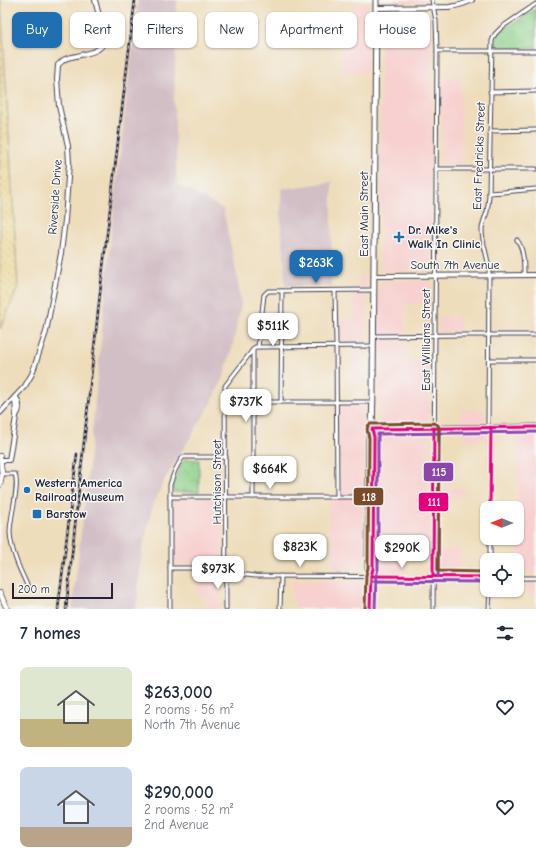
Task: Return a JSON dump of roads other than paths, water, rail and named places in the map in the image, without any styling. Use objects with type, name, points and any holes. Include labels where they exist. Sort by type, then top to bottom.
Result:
[{"type":"main road","name":"East Main Street","points":[[370,609],[371,576],[373,569],[374,437],[372,429],[372,402],[376,0]]},
{"type":"main road","points":[[372,429],[536,427]]},
{"type":"main road","name":"East Main Street","points":[[371,576],[368,569],[369,436],[372,429]]},
{"type":"main road","points":[[0,458],[2,474],[0,485]]},
{"type":"main road","points":[[0,593],[7,609]]},
{"type":"street","name":"Riverside Drive","points":[[15,396],[25,386],[32,374],[46,332],[61,253],[69,163],[68,146],[59,106],[57,79],[58,65],[64,60],[99,49],[104,44],[105,40],[95,0]]},
{"type":"street","name":"East Williams Street","points":[[432,0],[436,21],[437,51],[432,609]]},
{"type":"street","points":[[376,8],[449,7],[458,6],[472,0]]},
{"type":"street","name":"East Fredricks Street","points":[[490,501],[489,275],[488,258],[483,242],[482,224],[488,204],[489,193],[491,51],[492,41],[497,32],[536,4]]},
{"type":"street","points":[[437,51],[536,51]]},
{"type":"street","points":[[490,92],[536,91]]},
{"type":"street","points":[[490,131],[536,130]]},
{"type":"street","points":[[436,169],[536,169]]},
{"type":"street","points":[[489,193],[536,189]]},
{"type":"street","points":[[518,240],[520,242],[523,257],[524,275]]},
{"type":"street","name":"South 7th Avenue","points":[[374,276],[536,275]]},
{"type":"street","points":[[373,290],[268,292],[264,295],[258,347],[373,346]]},
{"type":"street","points":[[281,402],[282,291]]},
{"type":"street","points":[[335,291],[337,497]]},
{"type":"street","points":[[373,336],[536,335]]},
{"type":"street","name":"Hutchison Street","points":[[226,609],[226,386],[255,347],[258,347]]},
{"type":"street","points":[[253,350],[253,497]]},
{"type":"street","points":[[489,360],[536,360]]},
{"type":"street","points":[[0,413],[15,396],[18,401],[19,412],[16,417],[9,460],[0,458]]},
{"type":"street","points":[[226,402],[372,402]]},
{"type":"street","points":[[170,609],[170,485],[174,472],[183,457],[226,457]]},
{"type":"street","points":[[2,474],[15,474],[16,477],[17,485],[10,523],[11,540],[17,564],[28,587]]},
{"type":"street","points":[[170,497],[369,497]]},
{"type":"street","points":[[170,568],[221,568],[229,573],[255,576],[480,577]]},
{"type":"street","points":[[280,609],[281,576]]},
{"type":"street","points":[[524,578],[536,578]]},
{"type":"street","points":[[490,597],[490,609]]},
{"type":"railway","points":[[66,609],[101,284],[135,0]]},
{"type":"railway","points":[[58,609],[77,454]]},
{"type":"place","name":"Dr. Mike's Walk In Clinic","points":[[399,237]]},
{"type":"place","name":"Western America Railroad Museum","points":[[27,490]]},
{"type":"place","name":"Barstow","points":[[37,514]]}]
